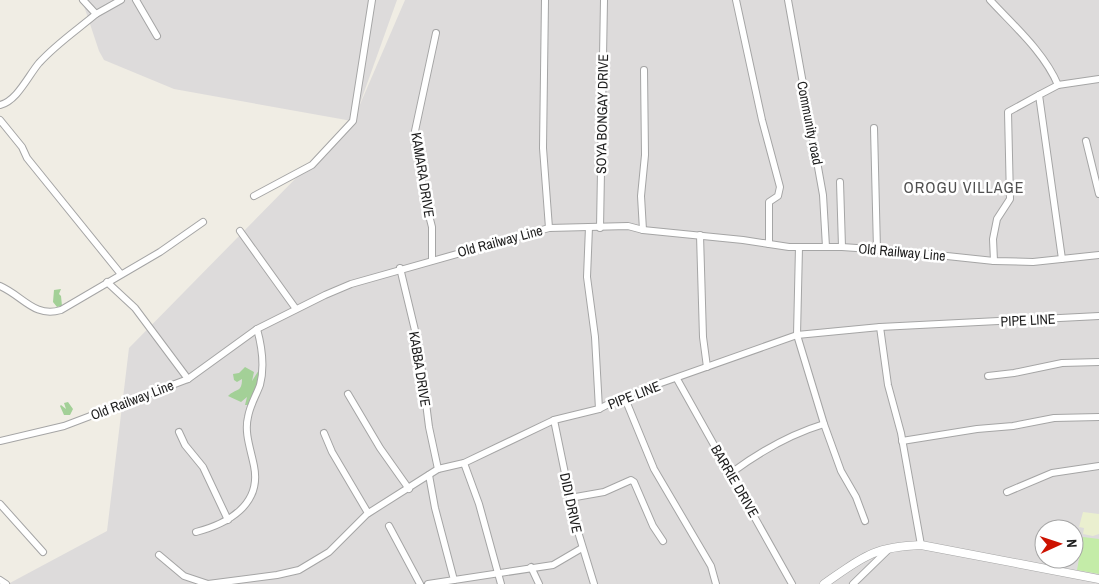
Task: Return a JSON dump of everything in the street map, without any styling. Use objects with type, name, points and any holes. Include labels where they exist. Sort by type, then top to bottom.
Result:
[{"type":"street","points":[[83,0],[96,14]]},
{"type":"street","points":[[0,105],[9,103],[40,63],[63,41],[96,14],[121,0]]},
{"type":"street","points":[[136,0],[157,36]]},
{"type":"street","points":[[254,196],[312,164],[352,121],[372,0]]},
{"type":"street","points":[[545,0],[543,148],[549,228]]},
{"type":"street","name":"SOYA BONGAY DRIVE","points":[[600,228],[604,0]]},
{"type":"street","points":[[736,0],[762,120],[780,187],[778,196],[769,202],[769,244]]},
{"type":"street","name":"Community road","points":[[788,0],[823,195],[826,247]]},
{"type":"street","points":[[990,0],[1038,52],[1053,72],[1058,85]]},
{"type":"street","name":"KAMARA DRIVE","points":[[432,260],[432,227],[424,196],[415,131],[436,33]]},
{"type":"street","points":[[643,230],[641,196],[645,155],[644,70]]},
{"type":"street","points":[[994,261],[993,239],[997,219],[1010,199],[1008,112],[1058,85],[1099,79]]},
{"type":"street","points":[[1039,95],[1062,259]]},
{"type":"street","points":[[0,120],[22,147],[26,158],[120,273]]},
{"type":"street","points":[[874,128],[877,250]]},
{"type":"street","points":[[1086,141],[1099,194]]},
{"type":"street","points":[[840,182],[842,247]]},
{"type":"street","points":[[0,286],[40,311],[50,313],[68,306],[120,273],[160,252],[203,222]]},
{"type":"street","name":"Old Railway Line","points":[[0,441],[64,426],[188,379],[257,329],[350,284],[400,268],[549,228],[628,226],[643,230],[800,247],[842,247],[994,261],[1033,262],[1099,255]]},
{"type":"street","points":[[589,227],[587,277],[595,338],[599,409]]},
{"type":"street","points":[[240,232],[296,309]]},
{"type":"street","points":[[700,235],[703,337],[707,367]]},
{"type":"street","points":[[800,247],[797,335],[824,424],[841,471],[856,497],[865,521]]},
{"type":"street","name":"KABBA DRIVE","points":[[400,268],[419,347],[429,427],[438,469]]},
{"type":"street","points":[[107,282],[135,308],[188,379]]},
{"type":"street","name":"PIPE LINE","points":[[208,584],[276,576],[299,570],[329,552],[368,513],[438,469],[464,463],[554,420],[599,409],[624,396],[677,379],[797,335],[880,327],[1099,316]]},
{"type":"street","points":[[880,327],[888,386],[902,441],[921,545]]},
{"type":"street","points":[[196,532],[228,520],[241,512],[250,498],[254,483],[254,466],[251,457],[247,419],[260,385],[262,365],[262,346],[257,329]]},
{"type":"street","points":[[988,376],[1014,373],[1062,362],[1099,362]]},
{"type":"street","name":"BARRIE DRIVE","points":[[677,379],[792,584]]},
{"type":"street","points":[[348,394],[380,448],[409,489]]},
{"type":"street","points":[[624,396],[654,469],[711,566],[716,584]]},
{"type":"street","points":[[902,441],[977,429],[1013,426],[1054,418],[1099,417]]},
{"type":"street","name":"DIDI DRIVE","points":[[554,420],[582,548],[594,584]]},
{"type":"street","points":[[731,473],[772,447],[824,424]]},
{"type":"street","points":[[179,432],[185,445],[203,467],[228,520]]},
{"type":"street","points":[[324,433],[332,452],[368,513]]},
{"type":"street","points":[[464,463],[479,504],[501,584]]},
{"type":"street","points":[[1007,492],[1052,473],[1099,466]]},
{"type":"street","points":[[429,475],[435,508],[454,580]]},
{"type":"street","points":[[570,498],[604,492],[631,480],[634,482],[663,541]]},
{"type":"street","points":[[0,504],[43,552]]},
{"type":"street","points":[[389,526],[420,584]]},
{"type":"street","points":[[824,584],[863,557],[892,546],[921,545],[1099,579]]},
{"type":"street","points":[[852,584],[892,546]]},
{"type":"street","points":[[428,584],[497,572],[524,571],[531,567],[553,565],[582,548]]},
{"type":"street","points":[[159,555],[184,576],[208,584]]},
{"type":"street","points":[[531,567],[539,584]]},
{"type":"street","points":[[0,580],[6,584]]},
{"type":"shaded area","points":[[82,0],[397,0],[358,109],[405,0],[1099,0],[1099,584],[8,584],[107,531],[129,348],[352,121],[174,89],[104,60],[99,51]]},
{"type":"green space","points":[[61,289],[59,294],[62,306],[57,307],[53,302],[54,290]]},
{"type":"green space","points":[[245,367],[254,372],[252,381],[259,370],[259,384],[248,405],[245,405],[247,397],[241,402],[228,396],[240,388],[242,383],[242,379],[237,382],[234,380],[233,374],[239,373]]},
{"type":"green space","points":[[68,402],[73,409],[70,415],[64,415],[60,406],[66,409],[64,403]]},
{"type":"green space","points":[[1083,512],[1099,514],[1099,534],[1093,536],[1084,534],[1084,519],[1081,519]]},
{"type":"green space","points":[[1084,537],[1099,539],[1099,574],[1077,570],[1084,569]]},
{"type":"district","name":"OROGU VILLAGE","points":[[964,187]]}]
